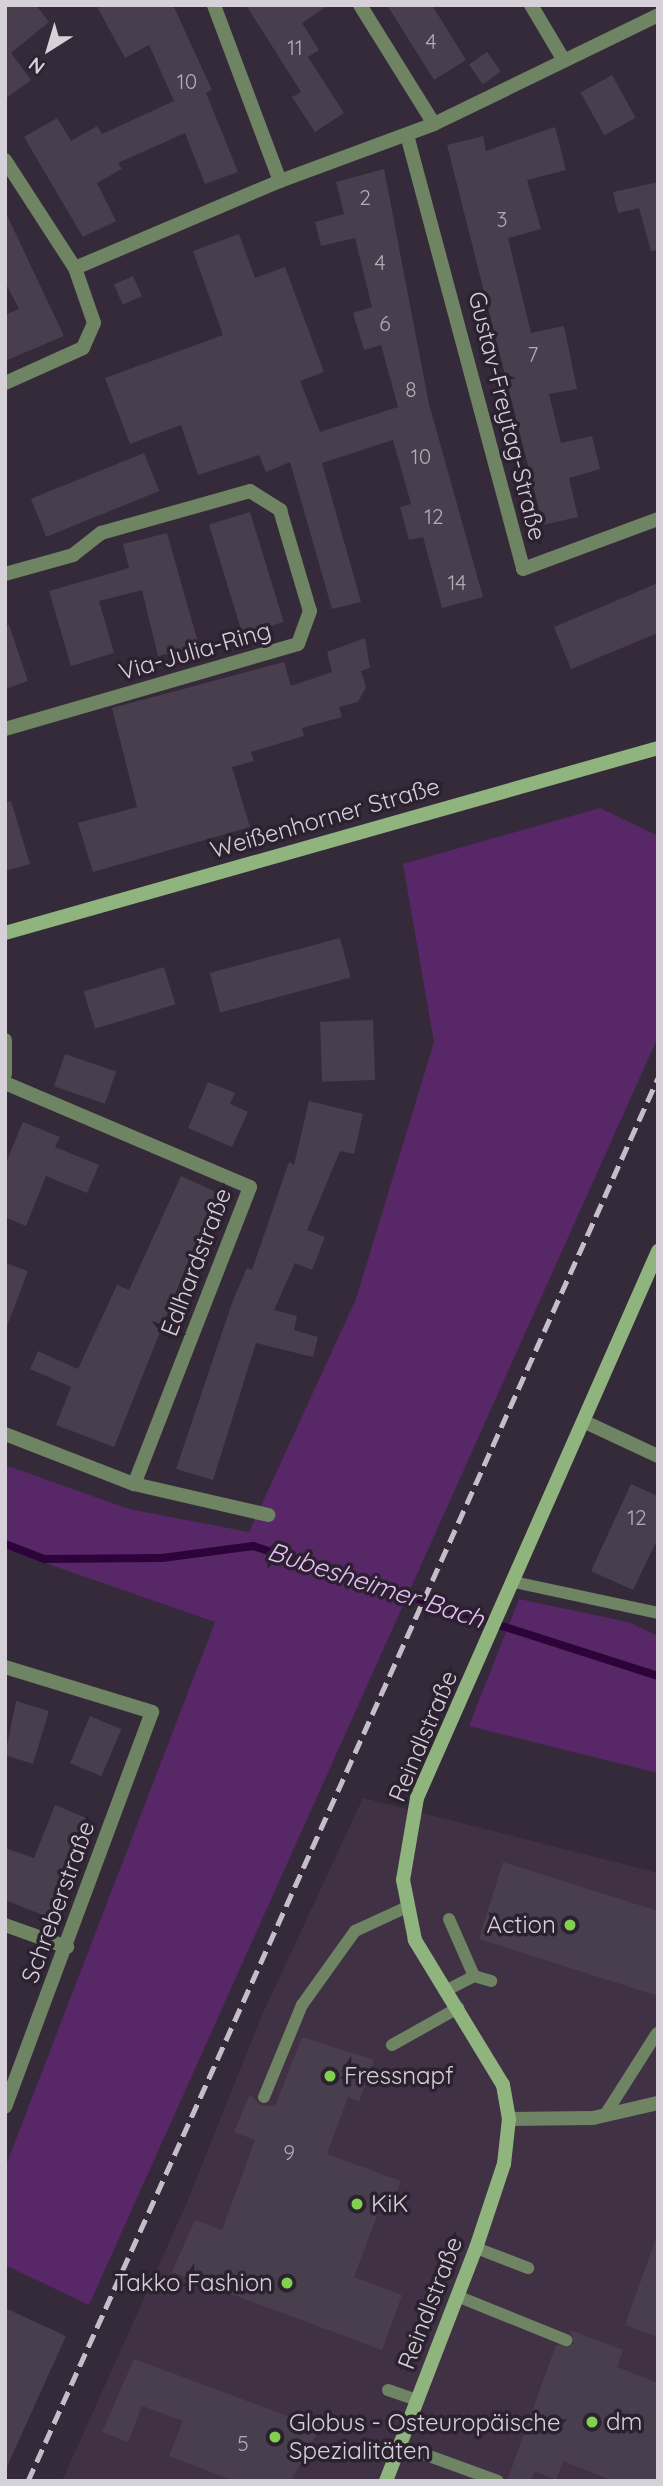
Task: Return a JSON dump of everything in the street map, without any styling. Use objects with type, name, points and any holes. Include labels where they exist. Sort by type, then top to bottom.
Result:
[{"type":"street","points":[[214,5],[280,181]]},
{"type":"street","points":[[360,5],[434,124]]},
{"type":"street","points":[[531,5],[563,59]]},
{"type":"street","points":[[75,268],[280,181],[434,124],[658,15]]},
{"type":"street","name":"Gustav-Freytag-Straße","points":[[407,135],[523,569],[658,519]]},
{"type":"street","points":[[5,160],[75,268],[94,323],[83,348],[5,383]]},
{"type":"street","name":"Via-Julia-Ring","points":[[5,574],[73,555],[101,533],[250,491],[270,497],[280,510],[310,611],[298,644],[5,729]]},
{"type":"street","name":"Weißenhorner Straße","points":[[5,933],[658,748]]},
{"type":"street","points":[[5,1040],[5,1074]]},
{"type":"street","name":"Edlhardstraße","points":[[5,1083],[250,1187],[134,1484]]},
{"type":"street","name":"Reindlstraße","points":[[386,2481],[476,2248],[504,2164],[509,2119],[503,2085],[415,1940],[407,1907],[405,1853],[417,1798],[483,1655],[658,1251]]},
{"type":"street","points":[[585,1422],[658,1456]]},
{"type":"street","points":[[5,1434],[134,1484],[268,1515]]},
{"type":"street","name":"Schreberstraße","points":[[5,1667],[152,1712],[67,1947],[5,2107]]},
{"type":"street","points":[[5,1924],[67,1947]]},
{"type":"street","points":[[509,2119],[605,2115],[658,2104]]},
{"type":"lane","points":[[514,1582],[658,1613]]},
{"type":"lane","points":[[264,2096],[302,2005],[355,1931],[407,1907]]},
{"type":"lane","points":[[449,1919],[474,1976]]},
{"type":"lane","points":[[445,1991],[474,1976],[491,1981]]},
{"type":"lane","points":[[392,2045],[458,2008]]},
{"type":"lane","points":[[605,2115],[657,2033]]},
{"type":"lane","points":[[476,2248],[528,2268]]},
{"type":"lane","points":[[457,2296],[566,2340]]},
{"type":"lane","points":[[388,2390],[417,2400]]},
{"type":"lane","points":[[399,2445],[498,2481]]},
{"type":"shaded area","points":[[600,808],[658,836],[658,1037],[89,2305],[5,2265],[5,2168],[215,1622],[5,1549],[5,1465],[129,1509],[249,1532],[356,1299],[434,1042],[403,864]]},
{"type":"shaded area","points":[[519,1599],[628,1622],[658,1636],[658,1773],[469,1726]]},
{"type":"shaded area","points":[[363,1798],[658,1873],[658,2481],[62,2481],[185,2207],[263,2013]]},
{"type":"building","points":[[5,5],[36,5],[49,22],[11,53],[31,80],[5,99]]},
{"type":"building","points":[[96,5],[173,5],[212,90],[206,93],[238,172],[205,184],[185,133],[118,163],[122,169],[97,183],[116,221],[83,237],[24,137],[57,118],[71,141],[97,126],[102,134],[174,101],[149,45],[125,58]]},
{"type":"building","points":[[246,5],[329,5],[302,23],[319,50],[308,57],[344,113],[315,132],[292,97],[301,92]]},
{"type":"building","points":[[387,5],[432,5],[466,60],[434,80]]},
{"type":"building","points":[[487,52],[501,72],[483,84],[469,65]]},
{"type":"building","points":[[612,75],[636,118],[604,135],[581,92]]},
{"type":"building","points":[[555,127],[566,170],[527,180],[541,229],[508,238],[531,333],[564,326],[577,389],[549,394],[561,443],[592,436],[600,469],[569,478],[578,517],[543,525],[447,145],[483,136],[486,151]]},
{"type":"building","points":[[384,169],[429,404],[483,597],[442,608],[423,537],[409,540],[400,507],[411,504],[393,440],[322,463],[361,602],[332,609],[290,462],[266,472],[259,455],[198,475],[181,425],[130,444],[105,378],[223,335],[193,251],[239,234],[255,278],[285,267],[324,372],[300,381],[320,432],[398,407],[381,345],[364,350],[353,313],[372,307],[355,238],[321,246],[315,222],[344,214],[336,182]]},
{"type":"building","points":[[658,182],[658,250],[651,251],[639,208],[618,213],[613,192]]},
{"type":"building","points":[[5,211],[64,336],[5,361],[5,315],[19,309],[5,282]]},
{"type":"building","points":[[133,276],[142,296],[123,305],[114,285]]},
{"type":"building","points":[[144,453],[159,491],[46,537],[31,499]]},
{"type":"building","points":[[250,512],[284,622],[243,635],[209,525]]},
{"type":"building","points":[[167,533],[199,646],[158,656],[142,590],[99,601],[114,653],[71,666],[49,591],[129,568],[123,544]]},
{"type":"building","points":[[658,583],[658,633],[571,669],[554,627]]},
{"type":"building","points":[[9,625],[28,681],[5,689],[5,626]]},
{"type":"building","points":[[365,638],[370,668],[361,671],[366,687],[358,702],[339,707],[342,717],[302,728],[304,736],[251,752],[254,761],[232,767],[250,827],[93,872],[78,823],[137,807],[112,708],[284,662],[291,686],[332,672],[327,652]]},
{"type":"building","points":[[11,801],[30,864],[5,871],[5,802]]},
{"type":"building","points":[[340,938],[351,978],[220,1013],[210,973]]},
{"type":"building","points":[[164,967],[175,1004],[95,1029],[84,992]]},
{"type":"building","points":[[373,1020],[375,1080],[322,1082],[320,1022]]},
{"type":"building","points":[[65,1054],[116,1072],[105,1104],[54,1086]]},
{"type":"building","points":[[208,1082],[235,1093],[230,1104],[248,1112],[232,1147],[188,1128]]},
{"type":"building","points":[[309,1101],[363,1114],[354,1154],[340,1151],[307,1230],[325,1237],[312,1270],[295,1263],[274,1310],[297,1316],[294,1330],[318,1337],[313,1357],[256,1343],[213,1480],[176,1469],[233,1300],[247,1268],[252,1270],[289,1162],[294,1165]]},
{"type":"building","points":[[23,1122],[60,1137],[55,1147],[99,1165],[87,1193],[46,1176],[26,1226],[5,1217],[5,1165]]},
{"type":"building","points":[[181,1176],[216,1192],[114,1447],[56,1425],[71,1387],[30,1369],[38,1351],[78,1369],[117,1285],[129,1290]]},
{"type":"building","points":[[5,1263],[28,1271],[7,1326],[5,1326]]},
{"type":"building","points":[[631,1484],[658,1496],[658,1538],[633,1590],[591,1571]]},
{"type":"building","points":[[16,1701],[49,1711],[33,1764],[5,1755]]},
{"type":"building","points":[[90,1716],[121,1729],[101,1776],[70,1763]]},
{"type":"building","points":[[55,1805],[86,1818],[50,1918],[5,1900],[5,1848],[34,1858]]},
{"type":"building","name":"Action","points":[[503,1862],[658,1911],[658,1996],[479,1939]]},
{"type":"building","points":[[302,2037],[374,2060],[359,2102],[348,2097],[327,2154],[401,2181],[390,2211],[380,2208],[354,2277],[402,2295],[382,2350],[172,2272],[195,2220],[222,2230],[255,2140],[234,2132],[250,2094],[260,2105],[275,2106]]},
{"type":"building","points":[[655,2241],[658,2242],[658,2337],[625,2325]]},
{"type":"building","points":[[5,2308],[66,2336],[5,2471]]},
{"type":"building","name":"dm","points":[[570,2330],[623,2350],[617,2367],[658,2383],[658,2481],[613,2481],[563,2461],[556,2480],[534,2471],[532,2481],[507,2481],[556,2345],[574,2344]]},
{"type":"building","points":[[134,2359],[320,2428],[291,2481],[234,2481],[169,2456],[183,2421],[142,2406],[128,2442],[102,2432]]},
{"type":"waterway","name":"Bubesheimer Bach","points":[[5,1544],[44,1559],[162,1558],[253,1546],[658,1676]]},
{"type":"railway","points":[[28,2481],[658,1078]]},
{"type":"place","name":"Action","points":[[570,1925]]},
{"type":"place","name":"Fressnapf","points":[[330,2076]]},
{"type":"place","name":"KiK","points":[[357,2204]]},
{"type":"place","name":"Takko Fashion","points":[[287,2283]]},
{"type":"place","name":"dm","points":[[592,2422]]},
{"type":"place","name":"Globus - Osteuropäische Spezialitäten","points":[[275,2437]]}]
